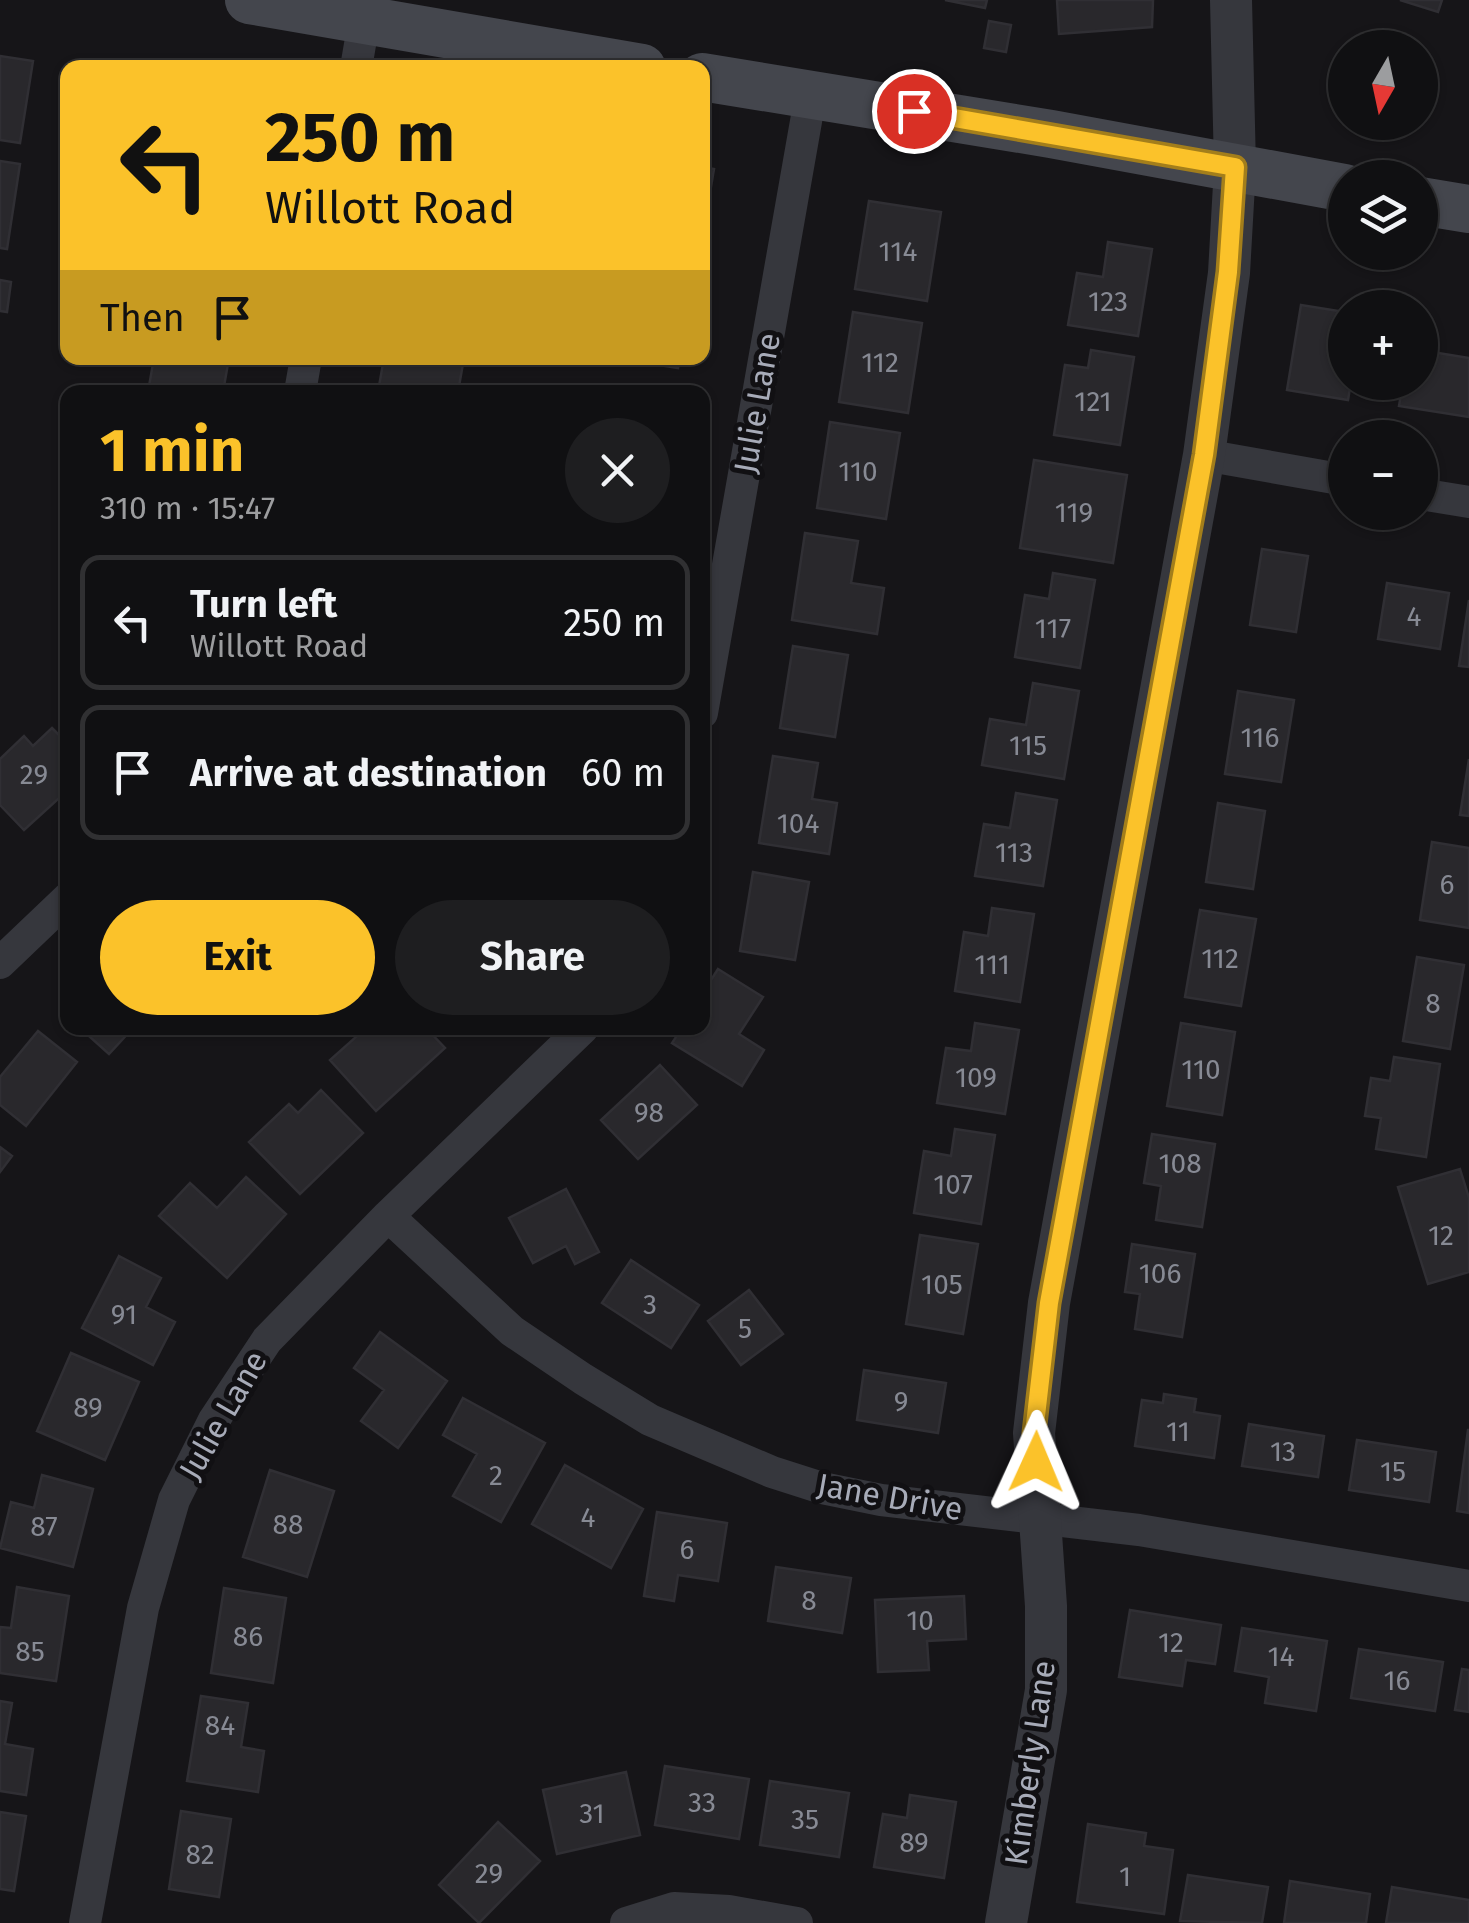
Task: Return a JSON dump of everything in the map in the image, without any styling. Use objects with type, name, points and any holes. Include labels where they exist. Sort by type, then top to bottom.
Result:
[{"type":"main road","points":[[249,0],[595,60]]},
{"type":"main road","points":[[710,78],[1328,185]]},
{"type":"main road","points":[[1438,204],[1469,209]]},
{"type":"street","name":"Kimberly Lane","points":[[1006,1923],[1046,1690],[1046,1606],[1034,1433],[1049,1303],[1204,455],[1228,272],[1235,167],[1231,0]]},
{"type":"street","points":[[357,60],[364,21]]},
{"type":"street","name":"Julie Lane","points":[[710,667],[811,93]]},
{"type":"street","points":[[1204,455],[1328,477]]},
{"type":"street","points":[[1438,497],[1469,502]]},
{"type":"street","points":[[0,963],[60,906]]},
{"type":"street","name":"Julie Lane","points":[[85,1923],[144,1608],[174,1500],[214,1420],[266,1340],[575,1035]]},
{"type":"street","name":"Jane Drive","points":[[388,1216],[512,1331],[650,1420],[772,1472],[822,1488],[881,1500],[1158,1533],[1469,1586]]},
{"type":"street","points":[[626,1923],[674,1908],[729,1911],[798,1923]]},
{"type":"building","points":[[945,0],[987,0],[985,8]]},
{"type":"building","points":[[1057,0],[1153,0],[1152,27],[1059,34]]},
{"type":"building","points":[[1400,0],[1442,0],[1438,12]]},
{"type":"building","points":[[989,21],[1011,25],[1006,52],[984,48]]},
{"type":"building","points":[[0,56],[33,61],[20,143],[0,140]]},
{"type":"building","points":[[0,161],[20,164],[7,249],[0,248]]},
{"type":"building","points":[[869,201],[941,212],[927,301],[855,289]]},
{"type":"building","points":[[1108,242],[1152,249],[1138,336],[1068,325],[1077,273],[1103,277]]},
{"type":"building","points":[[0,280],[11,282],[7,312],[0,311]]},
{"type":"building","points":[[1301,305],[1328,309],[1328,397],[1287,390]]},
{"type":"building","points":[[853,312],[922,323],[908,413],[839,402]]},
{"type":"building","points":[[1091,350],[1134,357],[1120,445],[1054,435],[1065,365],[1088,368]]},
{"type":"building","points":[[1438,353],[1469,358],[1469,417],[1399,406],[1400,400],[1438,400]]},
{"type":"building","points":[[153,365],[228,365],[224,385],[149,385]]},
{"type":"building","points":[[383,365],[463,365],[459,385],[379,385]]},
{"type":"building","points":[[830,422],[900,433],[886,519],[817,508]]},
{"type":"building","points":[[1034,460],[1127,475],[1113,563],[1020,548]]},
{"type":"building","points":[[805,533],[858,541],[851,583],[884,588],[877,634],[792,620]]},
{"type":"building","points":[[1262,549],[1308,556],[1296,632],[1250,625]]},
{"type":"building","points":[[1053,573],[1095,580],[1080,668],[1015,657],[1025,595],[1049,599]]},
{"type":"building","points":[[1387,583],[1449,593],[1440,649],[1378,639]]},
{"type":"building","points":[[1469,600],[1469,667],[1459,666]]},
{"type":"building","points":[[793,646],[848,655],[835,737],[780,728]]},
{"type":"building","points":[[1033,683],[1079,691],[1064,779],[982,765],[990,719],[1026,725]]},
{"type":"building","points":[[1238,691],[1294,700],[1281,782],[1225,774]]},
{"type":"building","points":[[52,728],[60,736],[60,797],[24,830],[0,805],[0,759],[24,736],[33,746]]},
{"type":"building","points":[[773,756],[818,763],[812,799],[837,803],[829,854],[759,843]]},
{"type":"building","points":[[1469,759],[1469,816],[1460,815]]},
{"type":"building","points":[[1016,793],[1057,800],[1043,886],[975,876],[984,824],[1010,828]]},
{"type":"building","points":[[1218,803],[1265,811],[1253,889],[1206,882]]},
{"type":"building","points":[[1432,842],[1469,848],[1469,928],[1420,920]]},
{"type":"building","points":[[753,872],[809,882],[795,960],[740,951]]},
{"type":"building","points":[[992,908],[1034,914],[1020,1002],[955,991],[964,932],[988,936]]},
{"type":"building","points":[[1200,910],[1256,919],[1241,1006],[1185,997]]},
{"type":"building","points":[[1417,957],[1464,965],[1450,1049],[1403,1041]]},
{"type":"building","points":[[718,969],[763,997],[739,1034],[764,1050],[742,1086],[672,1043],[677,1035],[710,1035],[710,982]]},
{"type":"building","points":[[975,1023],[1019,1030],[1005,1114],[937,1103],[946,1048],[971,1051]]},
{"type":"building","points":[[1181,1023],[1235,1032],[1222,1115],[1167,1106]]},
{"type":"building","points":[[38,1031],[77,1062],[26,1126],[0,1105],[0,1077]]},
{"type":"building","points":[[88,1035],[127,1035],[109,1054]]},
{"type":"building","points":[[358,1035],[433,1035],[445,1048],[376,1111],[330,1060]]},
{"type":"building","points":[[1394,1057],[1440,1064],[1426,1157],[1376,1149],[1381,1118],[1365,1116],[1371,1078],[1390,1081]]},
{"type":"building","points":[[660,1065],[697,1105],[638,1159],[601,1120]]},
{"type":"building","points":[[321,1090],[363,1133],[300,1194],[249,1142],[289,1104],[298,1113]]},
{"type":"building","points":[[955,1129],[995,1135],[981,1224],[914,1213],[924,1151],[951,1156]]},
{"type":"building","points":[[1152,1134],[1215,1144],[1202,1227],[1156,1220],[1161,1186],[1144,1183]]},
{"type":"building","points":[[0,1147],[12,1156],[0,1172]]},
{"type":"building","points":[[1460,1169],[1469,1198],[1469,1272],[1428,1284],[1398,1187]]},
{"type":"building","points":[[246,1177],[286,1214],[227,1278],[159,1216],[190,1183],[217,1208]]},
{"type":"building","points":[[566,1189],[599,1252],[575,1264],[566,1246],[533,1263],[509,1218]]},
{"type":"building","points":[[920,1235],[978,1244],[963,1334],[906,1324]]},
{"type":"building","points":[[1132,1244],[1195,1254],[1182,1337],[1135,1329],[1140,1294],[1125,1292]]},
{"type":"building","points":[[119,1256],[161,1278],[146,1307],[175,1322],[153,1365],[82,1328]]},
{"type":"building","points":[[631,1260],[699,1305],[671,1348],[602,1303]]},
{"type":"building","points":[[749,1290],[783,1334],[741,1365],[708,1321]]},
{"type":"building","points":[[380,1332],[447,1381],[398,1448],[361,1421],[384,1390],[354,1368]]},
{"type":"building","points":[[71,1353],[139,1382],[105,1460],[37,1431]]},
{"type":"building","points":[[864,1370],[946,1383],[938,1433],[857,1420]]},
{"type":"building","points":[[1164,1394],[1196,1399],[1194,1412],[1220,1416],[1214,1458],[1135,1446],[1142,1400],[1163,1403]]},
{"type":"building","points":[[463,1398],[545,1443],[501,1522],[453,1496],[477,1454],[443,1435]]},
{"type":"building","points":[[1249,1424],[1324,1436],[1318,1477],[1242,1466]]},
{"type":"building","points":[[1469,1430],[1469,1513],[1457,1511]]},
{"type":"building","points":[[1357,1440],[1436,1452],[1429,1502],[1349,1490]]},
{"type":"building","points":[[565,1465],[643,1509],[611,1568],[532,1524]]},
{"type":"building","points":[[270,1470],[334,1491],[307,1577],[243,1557]]},
{"type":"building","points":[[42,1475],[93,1489],[73,1567],[0,1548],[11,1502],[34,1508]]},
{"type":"building","points":[[657,1512],[727,1523],[718,1581],[678,1575],[674,1601],[644,1596]]},
{"type":"building","points":[[776,1567],[851,1578],[842,1633],[768,1621]]},
{"type":"building","points":[[17,1587],[69,1596],[56,1681],[0,1673],[0,1627],[11,1628]]},
{"type":"building","points":[[224,1588],[286,1598],[273,1683],[211,1673]]},
{"type":"building","points":[[964,1596],[966,1639],[927,1641],[929,1670],[878,1672],[875,1600]]},
{"type":"building","points":[[1130,1610],[1221,1625],[1215,1664],[1186,1660],[1182,1686],[1119,1677]]},
{"type":"building","points":[[1242,1628],[1327,1641],[1316,1711],[1265,1703],[1269,1677],[1235,1671]]},
{"type":"building","points":[[1359,1649],[1443,1662],[1435,1711],[1351,1698]]},
{"type":"building","points":[[1462,1669],[1469,1670],[1469,1712],[1455,1710]]},
{"type":"building","points":[[201,1696],[248,1703],[241,1747],[264,1751],[258,1792],[187,1781]]},
{"type":"building","points":[[0,1701],[12,1703],[5,1744],[33,1749],[26,1795],[0,1791]]},
{"type":"building","points":[[665,1766],[749,1779],[739,1839],[655,1825]]},
{"type":"building","points":[[626,1772],[640,1835],[557,1854],[543,1790]]},
{"type":"building","points":[[770,1781],[849,1793],[839,1857],[760,1845]]},
{"type":"building","points":[[910,1795],[956,1802],[944,1878],[874,1867],[883,1814],[907,1818]]},
{"type":"building","points":[[181,1811],[231,1819],[219,1897],[169,1889]]},
{"type":"building","points":[[0,1812],[26,1816],[14,1891],[0,1889]]},
{"type":"building","points":[[498,1822],[540,1861],[479,1923],[439,1885]]},
{"type":"building","points":[[1088,1824],[1146,1833],[1144,1846],[1173,1850],[1164,1914],[1077,1902]]},
{"type":"building","points":[[1188,1875],[1268,1887],[1262,1923],[1180,1921]]},
{"type":"building","points":[[1290,1881],[1370,1894],[1366,1923],[1284,1923]]},
{"type":"building","points":[[1392,1887],[1469,1900],[1469,1923],[1386,1923]]},
{"type":"route","points":[[914,111],[1235,167],[1228,272],[1204,455],[1049,1303],[1034,1433],[1036,1462]]}]
